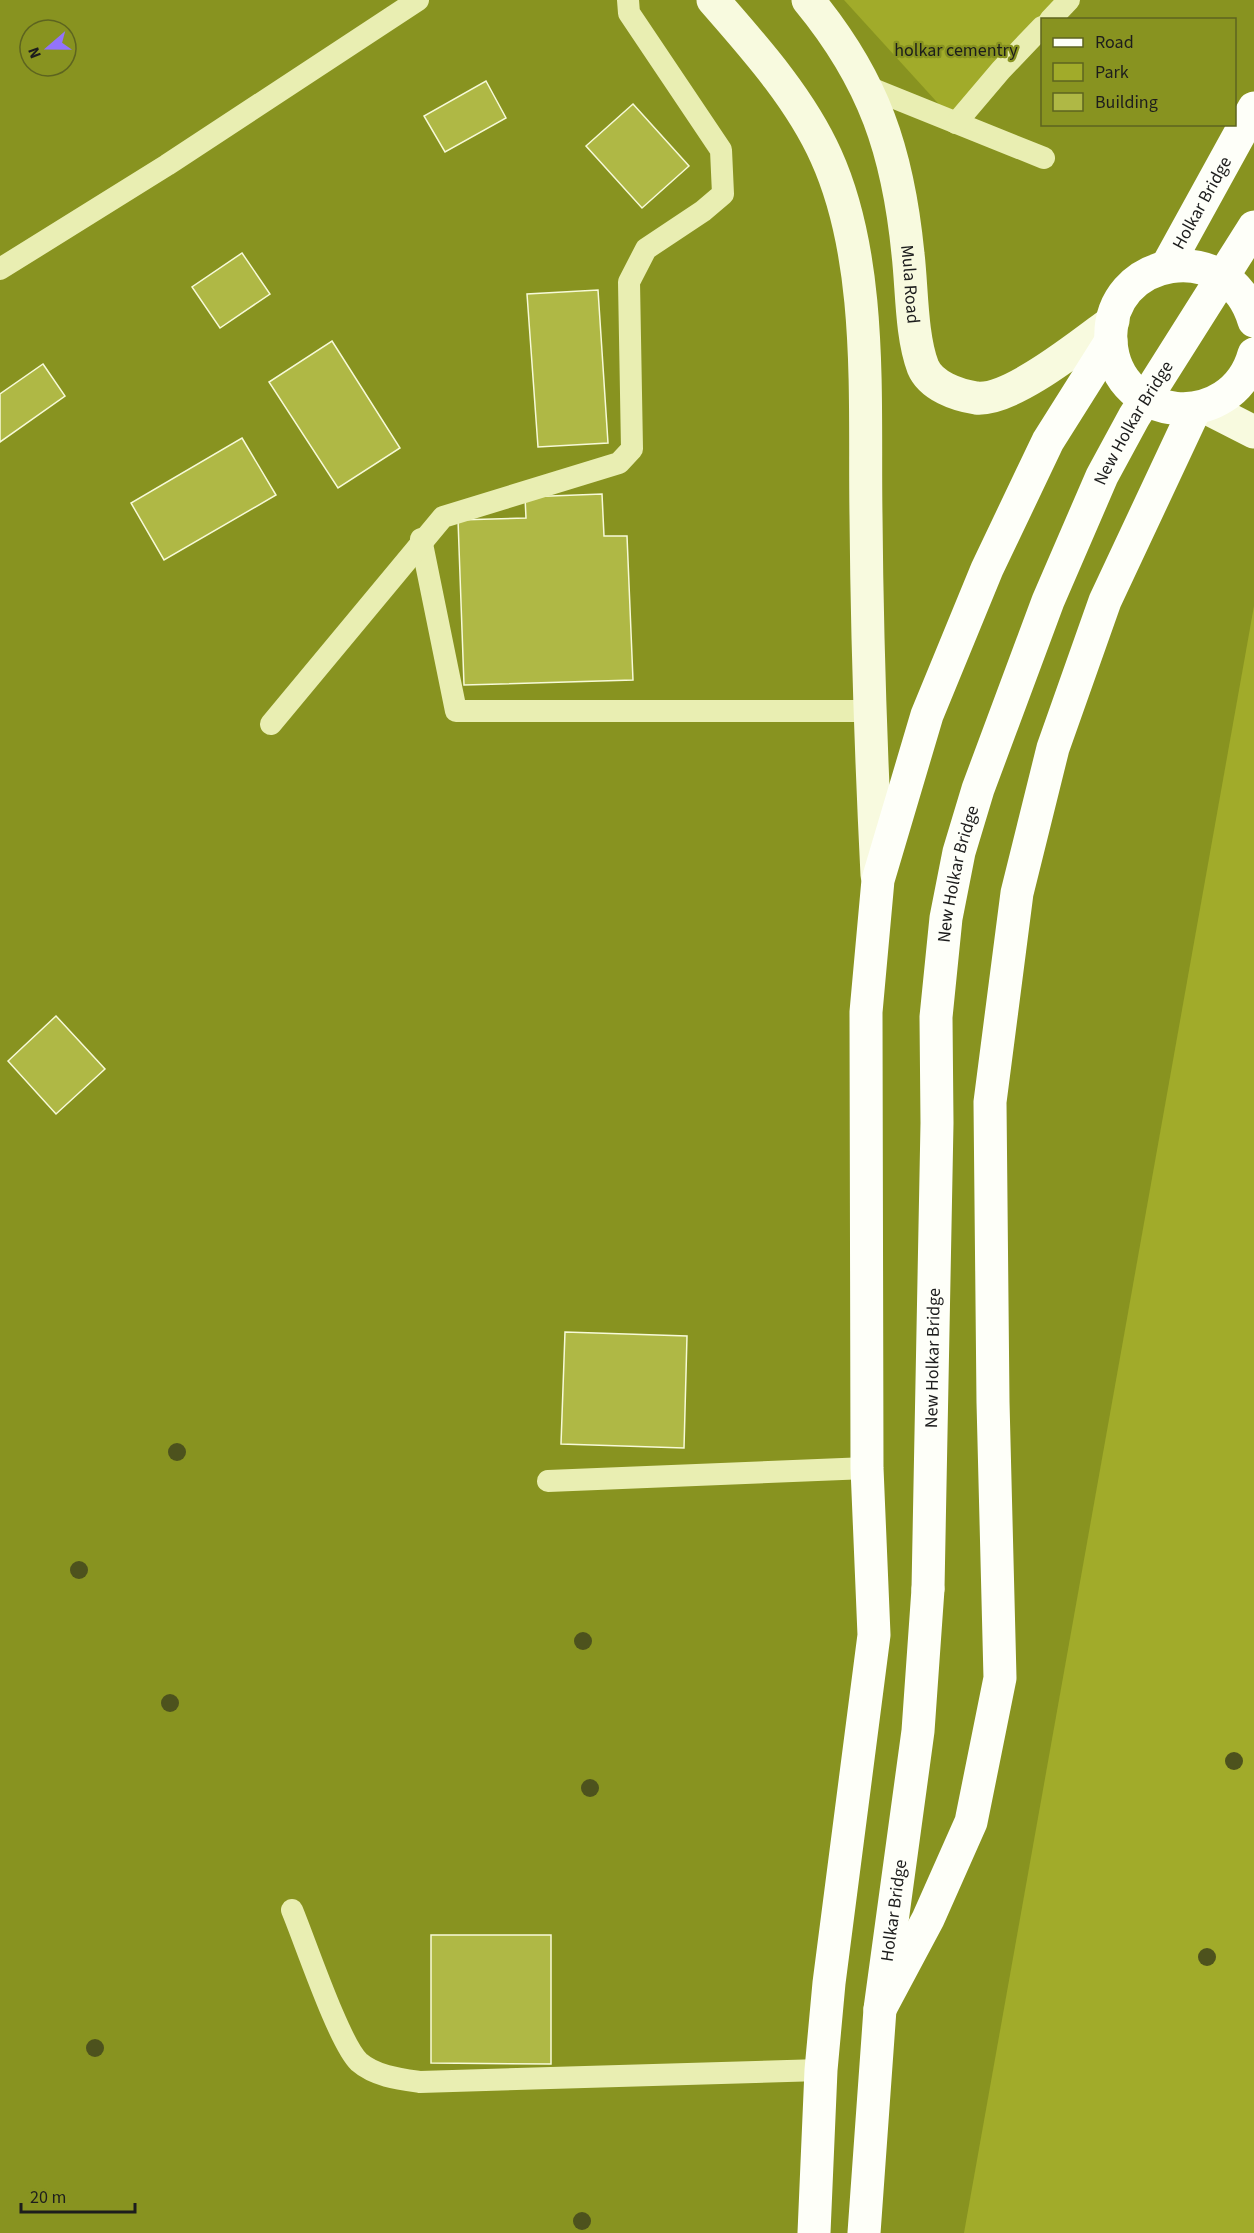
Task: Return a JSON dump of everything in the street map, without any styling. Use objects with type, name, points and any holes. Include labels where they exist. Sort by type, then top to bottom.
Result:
[{"type":"main road","name":"Holkar Bridge","points":[[1167,266],[1254,108]]},
{"type":"main road","name":"New Holkar Bridge","points":[[928,1589],[937,1135],[936,1017],[946,918],[959,852],[982,779],[1048,601],[1102,476],[1134,417],[1254,227]]},
{"type":"main road","points":[[814,2233],[821,2070],[829,1983],[874,1635],[867,1468],[866,1012],[878,880],[927,715],[987,569],[1048,441],[1112,331],[1120,302],[1132,286],[1148,274],[1167,266],[1186,264],[1206,268],[1224,277],[1239,290],[1250,307],[1254,321]]},
{"type":"main road","points":[[1112,331],[1115,361],[1124,378],[1138,393],[1155,404],[1174,409],[1200,408],[1223,398],[1239,384],[1250,367],[1254,354]]},
{"type":"main road","points":[[880,2009],[928,1919],[971,1822],[1000,1678],[993,1402],[990,1102],[1017,893],[1053,748],[1105,600],[1200,408]]},
{"type":"main road","name":"Holkar Bridge","points":[[864,2233],[880,2009],[918,1731],[928,1589]]},
{"type":"street","points":[[713,0],[753,45],[801,112],[826,156],[847,220],[857,268],[863,337],[869,711],[878,880]]},
{"type":"street","name":"Mula Road","points":[[808,0],[834,32],[865,86],[890,143],[904,208],[917,340],[924,368],[939,386],[978,398],[1016,389],[1112,331]]},
{"type":"street","points":[[1200,408],[1254,432]]},
{"type":"lane","points":[[0,269],[167,165],[418,0]]},
{"type":"lane","points":[[271,724],[421,539],[443,517],[619,464],[632,449],[629,282],[646,249],[703,212],[723,194],[721,150],[629,13],[628,0]]},
{"type":"lane","points":[[1052,18],[1069,0]]},
{"type":"lane","points":[[956,123],[1000,70],[1041,28]]},
{"type":"lane","points":[[865,86],[1044,158]]},
{"type":"lane","points":[[421,539],[456,711],[869,711]]},
{"type":"lane","points":[[548,1481],[867,1468]]},
{"type":"lane","points":[[292,1910],[341,2030],[359,2061],[387,2077],[420,2082],[821,2070]]},
{"type":"green space","name":"holkar cementry","points":[[844,0],[1066,0],[1050,18],[1041,18],[1041,28],[956,123]]},
{"type":"green space","points":[[1254,606],[1254,2233],[964,2233]]},
{"type":"building","points":[[486,81],[506,118],[445,152],[424,116]]},
{"type":"building","points":[[633,104],[689,166],[642,208],[586,146]]},
{"type":"building","points":[[242,253],[270,294],[220,328],[192,287]]},
{"type":"building","points":[[598,290],[608,443],[538,447],[527,294]]},
{"type":"building","points":[[332,341],[400,448],[338,488],[269,382]]},
{"type":"building","points":[[43,364],[65,396],[0,442],[0,394]]},
{"type":"building","points":[[242,438],[276,495],[164,560],[131,503]]},
{"type":"building","points":[[602,494],[604,536],[627,536],[633,680],[464,685],[458,520],[526,518],[525,497]]},
{"type":"building","points":[[56,1016],[105,1069],[56,1114],[8,1061]]},
{"type":"building","points":[[565,1332],[687,1336],[684,1448],[561,1444]]},
{"type":"building","points":[[431,1935],[551,1935],[551,2064],[431,2063]]}]
